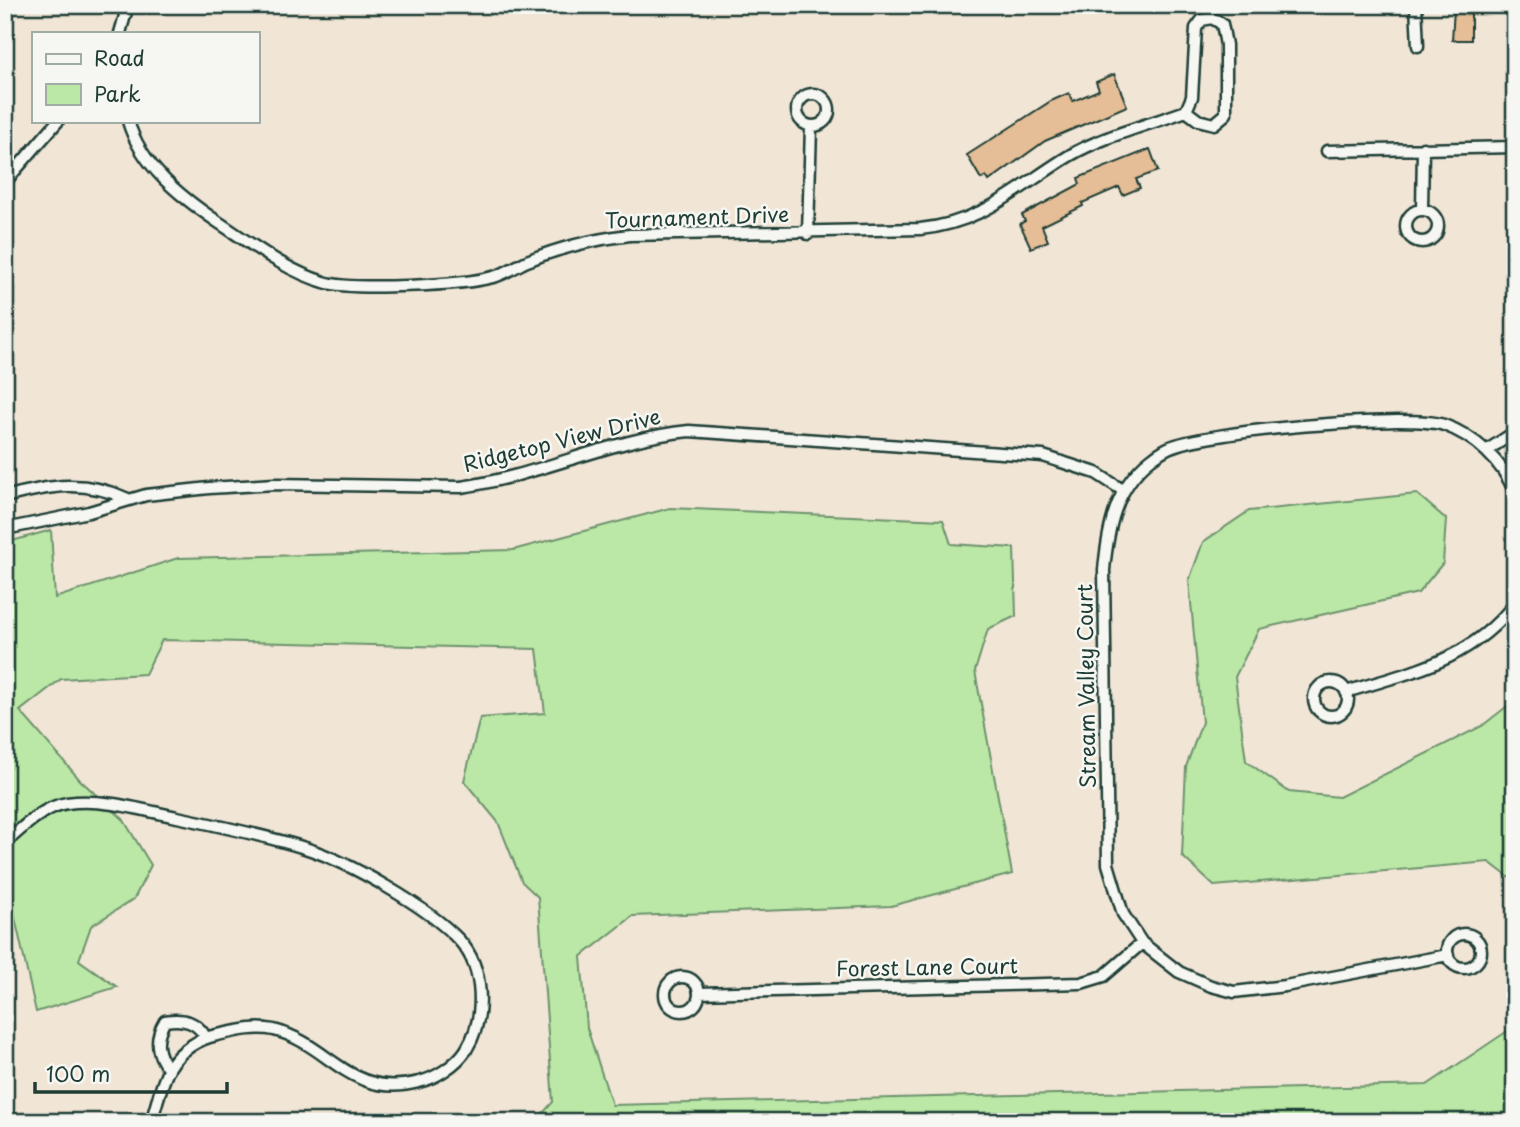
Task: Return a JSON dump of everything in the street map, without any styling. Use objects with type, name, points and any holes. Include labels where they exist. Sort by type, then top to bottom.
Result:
[{"type":"street","points":[[120,32],[128,5]]},
{"type":"street","points":[[1416,5],[1418,46]]},
{"type":"street","points":[[1212,18],[1222,24],[1226,45],[1226,114],[1214,124],[1198,120],[1186,111],[1192,97],[1196,28],[1202,20],[1212,18]]},
{"type":"street","name":"Tournament Drive","points":[[129,122],[164,181],[239,235],[289,266],[324,283],[349,286],[468,282],[495,276],[528,261],[601,239],[630,235],[808,234],[920,229],[958,222],[985,212],[1071,154],[1186,111]]},
{"type":"street","points":[[5,182],[57,122]]},
{"type":"street","points":[[808,234],[811,126]]},
{"type":"street","points":[[1327,151],[1515,147]]},
{"type":"street","points":[[1422,211],[1423,148]]},
{"type":"street","name":"Stream Valley Court","points":[[1448,955],[1285,986],[1234,992],[1211,986],[1179,972],[1142,943],[1123,914],[1108,863],[1104,570],[1108,527],[1124,491],[1149,461],[1169,448],[1214,437],[1260,431],[1415,420],[1444,425],[1474,441],[1486,451],[1512,476],[1515,493]]},
{"type":"street","name":"Ridgetop View Drive","points":[[5,529],[89,512],[158,492],[242,485],[461,487],[496,482],[650,435],[689,431],[1043,456],[1096,473],[1124,491]]},
{"type":"street","points":[[1486,451],[1515,432]]},
{"type":"street","points":[[5,497],[37,488],[67,485],[103,488],[128,499]]},
{"type":"street","points":[[1346,692],[1458,654],[1496,628],[1515,603]]},
{"type":"street","points":[[5,843],[52,807],[67,803],[121,806],[241,830],[328,857],[372,880],[441,924],[461,942],[475,969],[481,1001],[466,1049],[432,1079],[405,1086],[374,1083],[351,1075],[296,1040],[275,1031],[251,1028],[206,1038],[191,1045],[169,1070],[151,1122]]},
{"type":"street","name":"Forest Lane Court","points":[[699,993],[1081,983],[1104,976],[1142,943]]},
{"type":"street","points":[[169,1070],[160,1059],[157,1047],[160,1030],[165,1021],[178,1019],[191,1022],[201,1029],[206,1038]]},
{"type":"green space","points":[[1417,494],[1446,519],[1443,563],[1418,593],[1259,629],[1235,677],[1246,761],[1289,792],[1339,797],[1482,726],[1515,700],[1515,882],[1489,862],[1214,886],[1182,856],[1186,767],[1202,722],[1189,581],[1203,542],[1249,511]]},
{"type":"green space","points":[[670,508],[943,520],[951,544],[1014,548],[1016,616],[988,629],[975,671],[1012,874],[891,906],[633,916],[581,957],[587,1028],[612,1105],[1427,1085],[1515,1026],[1515,1122],[535,1122],[553,1102],[538,897],[522,882],[498,822],[464,781],[480,718],[545,713],[537,649],[162,640],[145,674],[61,679],[20,711],[80,780],[123,819],[151,865],[134,899],[91,926],[79,960],[117,987],[36,1012],[5,873],[5,543],[51,530],[55,598],[178,558],[513,550]]},
{"type":"building","points":[[1471,8],[1471,40],[1452,40],[1454,9]]},
{"type":"building","points":[[1114,74],[1127,106],[1045,141],[989,181],[986,176],[981,179],[967,155],[1051,101],[1069,93],[1073,101],[1099,90],[1096,82]]},
{"type":"building","points":[[1150,149],[1158,171],[1136,179],[1140,188],[1123,195],[1119,187],[1082,203],[1083,206],[1042,226],[1048,241],[1031,248],[1020,224],[1025,221],[1022,215],[1080,184],[1078,178]]}]
